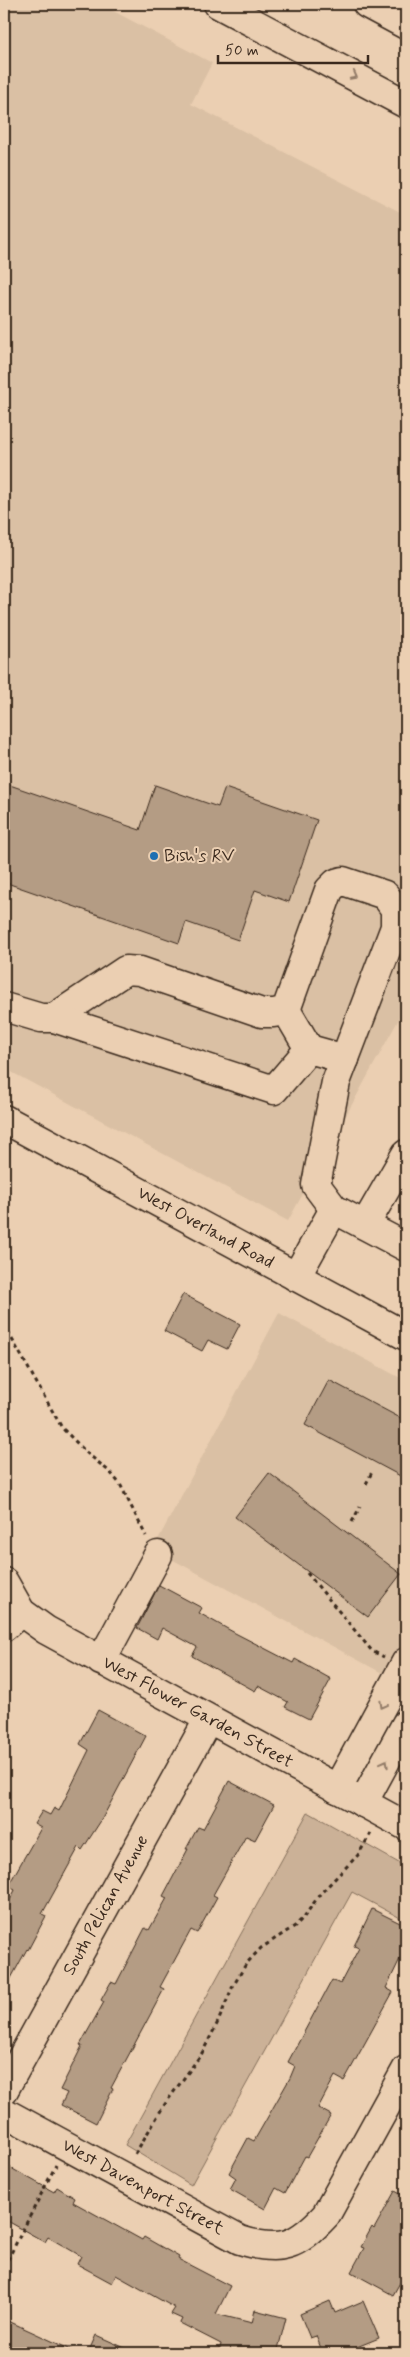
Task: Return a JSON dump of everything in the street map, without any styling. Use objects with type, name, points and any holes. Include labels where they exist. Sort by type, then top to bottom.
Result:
[{"type":"main road","points":[[218,4],[406,104]]},
{"type":"main road","points":[[367,4],[406,24]]},
{"type":"main road","points":[[345,1059],[309,1049],[286,1010],[328,890],[336,883],[343,881],[385,895],[395,909],[395,927],[345,1059],[336,1082],[316,1185],[334,1209],[406,1247]]},
{"type":"main road","points":[[54,1018],[126,970],[140,971],[262,1012],[274,1013],[286,1010]]},
{"type":"main road","points":[[4,1007],[41,1018],[54,1018],[274,1090],[309,1049]]},
{"type":"main road","name":"West Overland Road","points":[[4,1119],[406,1336]]},
{"type":"main road","points":[[365,1225],[406,1154]]},
{"type":"main road","points":[[296,1277],[334,1209]]},
{"type":"main road","points":[[101,1661],[158,1555]]},
{"type":"main road","name":"West Flower Garden Street","points":[[4,1582],[12,1620],[46,1630],[208,1720],[406,1826]]},
{"type":"main road","points":[[337,1789],[396,1660]]},
{"type":"main road","name":"South Pelican Avenue","points":[[4,2090],[208,1720]]},
{"type":"main road","points":[[364,1803],[406,1724]]},
{"type":"main road","name":"West Davenport Street","points":[[4,2112],[240,2240],[262,2247],[286,2245],[308,2234],[326,2215],[406,2070]]},
{"type":"path","points":[[4,1325],[62,1428],[88,1454],[110,1472],[120,1484],[144,1530],[152,1550],[158,1555]]},
{"type":"path","points":[[366,1484],[373,1470]]},
{"type":"path","points":[[352,1522],[360,1507]]},
{"type":"path","points":[[307,1573],[372,1650],[396,1660]]},
{"type":"path","points":[[136,2154],[163,2107],[202,2052],[218,2022],[232,1988],[246,1964],[261,1948],[295,1926],[304,1917],[320,1894],[358,1855],[374,1828]]},
{"type":"path","points":[[4,2267],[59,2160]]},
{"type":"shaded area","points":[[4,4],[100,4],[212,63],[191,104],[406,215],[406,1006],[288,1221],[4,1068]]},
{"type":"shaded area","points":[[279,1313],[406,1381],[406,1686],[153,1549]]},
{"type":"shaded area","points":[[308,1812],[406,1867],[406,1921],[352,1892],[191,2185],[125,2145]]},
{"type":"building","name":"Bish's RV","points":[[4,783],[140,830],[155,785],[218,807],[225,788],[317,820],[289,902],[255,890],[238,940],[186,922],[179,943],[4,882]]},
{"type":"building","points":[[183,1294],[240,1324],[227,1349],[208,1340],[202,1351],[164,1331]]},
{"type":"building","points":[[329,1380],[406,1421],[406,1479],[305,1425]]},
{"type":"building","points":[[269,1473],[401,1574],[368,1617],[235,1517]]},
{"type":"building","points":[[159,1585],[202,1608],[199,1613],[235,1633],[293,1663],[295,1659],[331,1679],[309,1719],[285,1707],[288,1702],[258,1686],[255,1691],[192,1656],[197,1647],[162,1628],[157,1639],[137,1628]]},
{"type":"building","points":[[98,1710],[146,1736],[102,1819],[82,1850],[79,1847],[42,1914],[46,1916],[4,1991],[4,1912],[15,1890],[8,1886],[41,1828],[34,1824],[42,1811],[50,1815],[54,1808],[59,1811],[89,1750],[80,1744]]},
{"type":"building","points":[[229,1781],[274,1805],[255,1840],[246,1836],[213,1895],[217,1897],[197,1933],[191,1930],[160,1987],[164,1989],[111,2088],[113,2089],[96,2123],[61,2105],[67,2093],[60,2090],[82,2046],[80,2045],[104,2002],[101,2000],[111,1982],[116,1984],[145,1928],[149,1930],[167,1898],[163,1896],[188,1849],[186,1849],[198,1827],[203,1829]]},
{"type":"building","points":[[372,1909],[406,1926],[406,1962],[400,1959],[386,1988],[393,1992],[344,2081],[335,2076],[318,2108],[331,2115],[307,2157],[305,2156],[285,2193],[276,2188],[265,2209],[230,2189],[236,2178],[229,2173],[248,2138],[254,2141],[290,2078],[295,2066],[288,2062],[332,1980],[340,1984],[359,1948],[354,1946]]},
{"type":"building","points":[[9,2167],[54,2192],[57,2187],[75,2198],[73,2202],[142,2240],[144,2237],[179,2257],[178,2259],[230,2286],[216,2314],[252,2323],[255,2310],[286,2318],[277,2353],[219,2353],[221,2344],[180,2323],[182,2319],[171,2314],[175,2308],[116,2275],[112,2283],[77,2264],[81,2256],[48,2237],[45,2242],[4,2219],[4,2176]]},
{"type":"building","points":[[395,2191],[406,2197],[406,2272],[393,2295],[351,2272],[364,2248],[361,2247],[372,2227],[374,2229]]},
{"type":"building","points":[[330,2301],[335,2313],[363,2301],[379,2338],[342,2353],[323,2353],[316,2336],[310,2338],[300,2314]]},
{"type":"building","points":[[4,2319],[78,2353],[4,2353]]},
{"type":"building","points":[[96,2335],[136,2353],[88,2353]]},
{"type":"place","name":"Bish's RV","points":[[154,856]]}]
